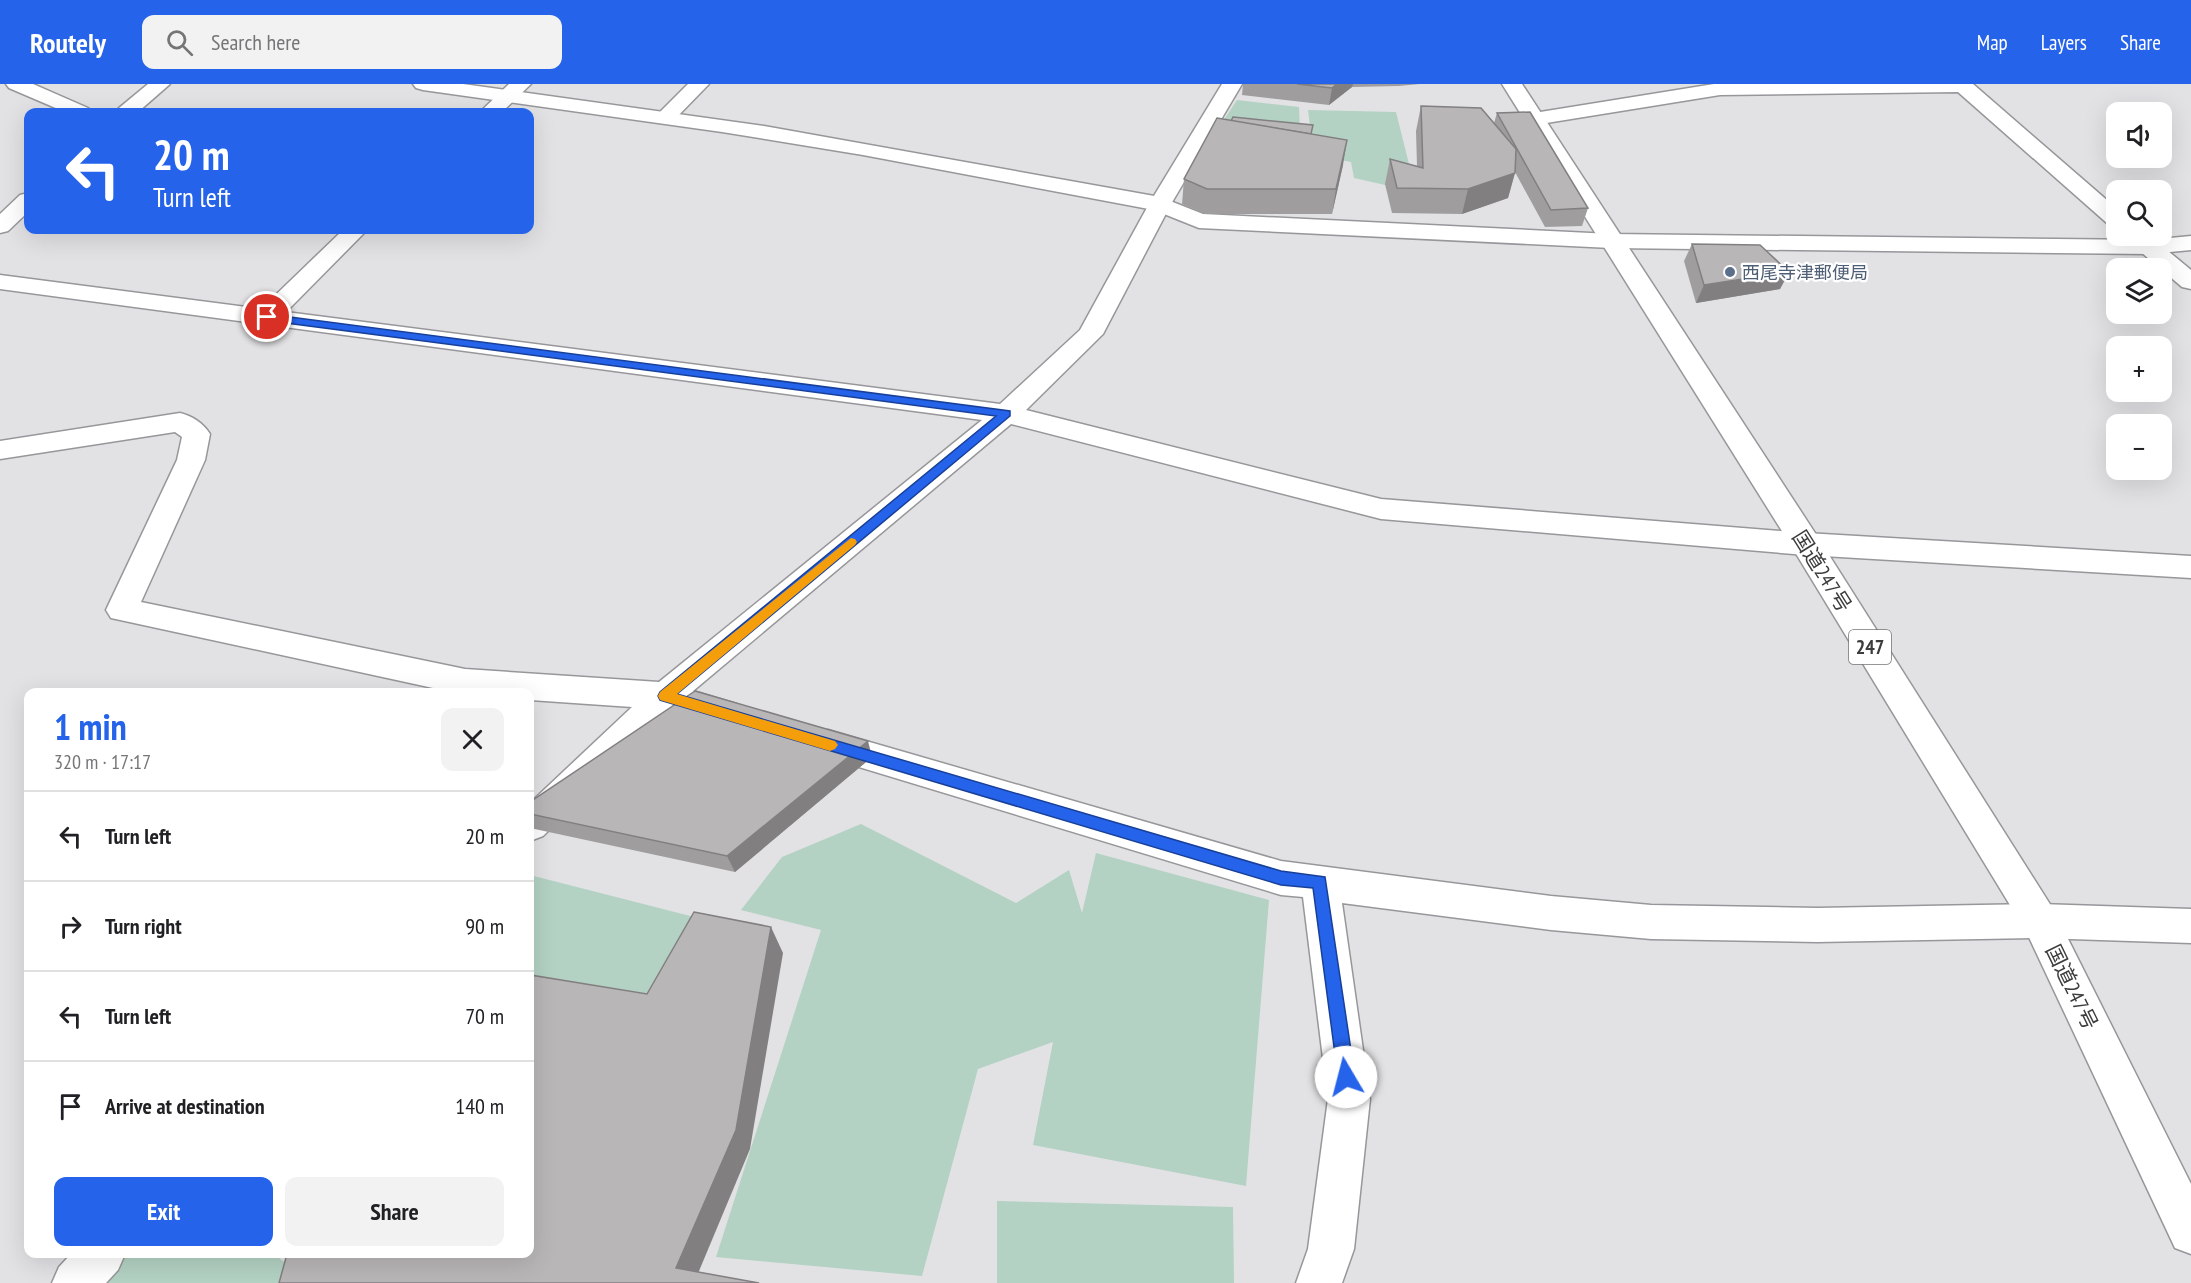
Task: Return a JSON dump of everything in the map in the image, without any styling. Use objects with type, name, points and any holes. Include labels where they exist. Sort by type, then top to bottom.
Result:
[{"type":"main road","points":[[16,84],[72,108]]},
{"type":"main road","points":[[131,108],[160,84]]},
{"type":"main road","points":[[423,84],[514,91],[767,132],[1160,204],[1199,221],[1611,241],[2106,241]]},
{"type":"main road","points":[[666,117],[699,84]]},
{"type":"main road","points":[[534,821],[665,696],[1006,414],[1090,334],[1160,204],[1232,84]]},
{"type":"main road","name":"国道247号","points":[[1512,84],[1806,544],[2040,921],[2191,1232]]},
{"type":"main road","points":[[1534,119],[1720,89],[1962,85],[2106,210]]},
{"type":"main road","points":[[495,108],[514,91]]},
{"type":"main road","points":[[0,226],[24,204]]},
{"type":"main road","points":[[267,317],[352,234]]},
{"type":"main road","points":[[2172,242],[2191,243]]},
{"type":"main road","points":[[2149,246],[2191,282]]},
{"type":"main road","points":[[0,282],[1006,414],[1381,509],[1806,544],[2191,567]]},
{"type":"main road","points":[[0,450],[180,422],[196,434],[191,460],[122,610],[465,682],[665,696],[759,724]]},
{"type":"main road","points":[[793,734],[1281,878],[1551,913],[1651,922],[1817,925],[2040,921],[2191,926]]},
{"type":"main road","points":[[1319,1283],[1331,1249],[1349,1099],[1320,882]]},
{"type":"main road","points":[[75,1283],[98,1258]]},
{"type":"green space","points":[[1237,100],[1299,107],[1300,129],[1223,121]]},
{"type":"green space","points":[[1308,110],[1396,112],[1416,192],[1354,178],[1351,162],[1276,148],[1309,147],[1311,134]]},
{"type":"green space","points":[[861,824],[1016,903],[1069,870],[1082,913],[1096,853],[1269,900],[1246,1186],[1033,1145],[1053,1042],[978,1069],[922,1276],[716,1257],[821,930],[741,910],[782,857]]},
{"type":"green space","points":[[534,876],[702,919],[674,1001],[534,991]]},
{"type":"green space","points":[[997,1201],[1233,1207],[1234,1283],[997,1283]]},
{"type":"green space","points":[[121,1258],[280,1258],[314,1283],[96,1283]]},
{"type":"building","points":[[1297,84],[1337,84],[1332,88]]},
{"type":"building","points":[[1421,106],[1481,108],[1516,149],[1515,173],[1468,189],[1397,188],[1390,159],[1423,168]]},
{"type":"building","points":[[1530,112],[1588,208],[1551,210],[1497,113]]},
{"type":"building","points":[[1233,117],[1313,125],[1311,134],[1231,121]]},
{"type":"building","points":[[1217,118],[1347,140],[1336,189],[1207,189],[1184,179]]},
{"type":"building","points":[[1692,244],[1760,245],[1789,272],[1704,285]]},
{"type":"building","points":[[695,691],[868,741],[727,856],[534,815],[534,799]]},
{"type":"building","points":[[694,912],[771,927],[736,1130],[676,1268],[759,1283],[279,1283],[286,1258],[534,1258],[534,976],[647,994]]},
{"type":"slow traffic","points":[[830,745],[665,696],[851,542]]},
{"type":"place","name":"西尾寺津郵便局","points":[[1730,272]]},
{"type":"route","points":[[267,317],[1006,414],[665,696],[1281,878],[1320,882],[1346,1077]]}]
